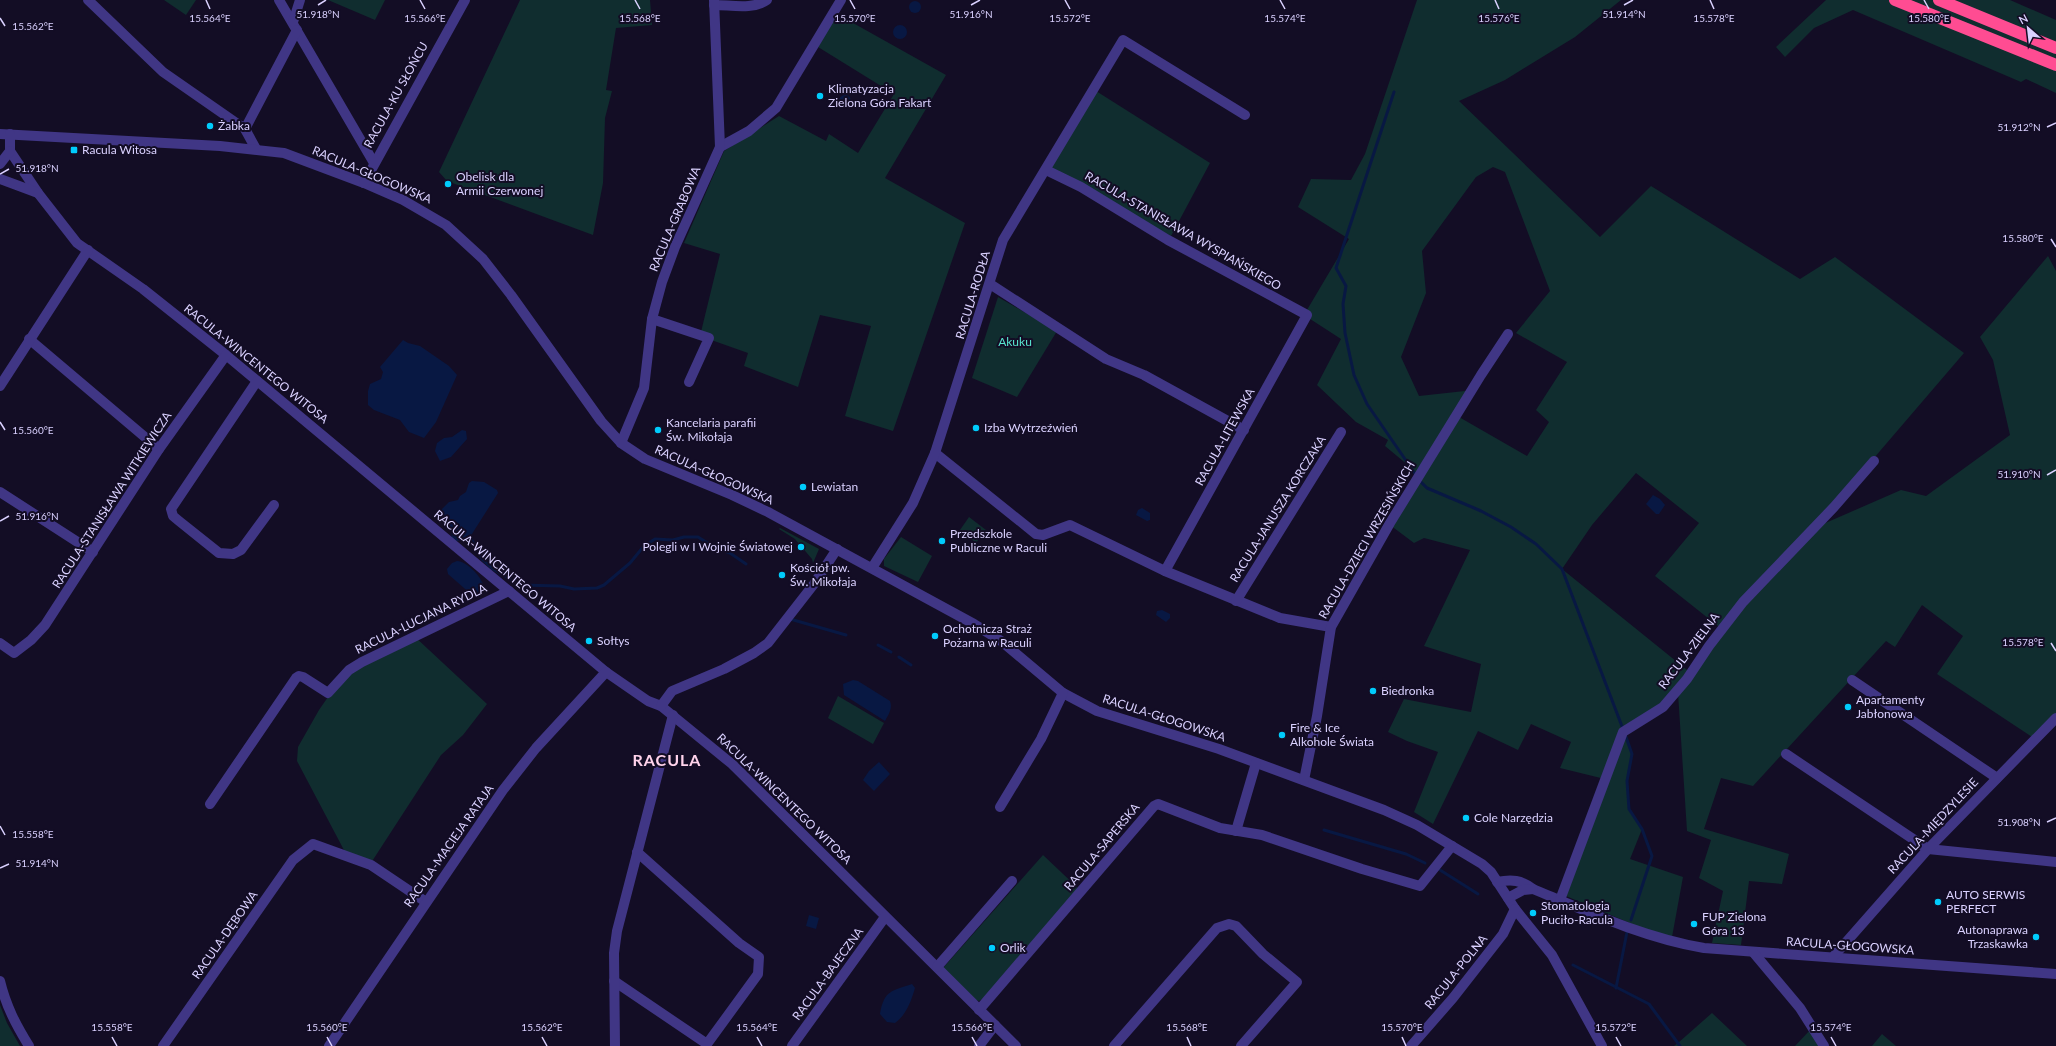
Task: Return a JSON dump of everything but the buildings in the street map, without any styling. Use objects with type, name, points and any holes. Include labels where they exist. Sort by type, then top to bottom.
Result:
[{"type":"highway","points":[[1894,0],[2056,65]]},
{"type":"highway","points":[[1939,0],[2056,48]]},
{"type":"street","points":[[88,0],[163,72],[245,129],[256,149]]},
{"type":"street","points":[[279,0],[374,163]]},
{"type":"street","points":[[245,129],[295,26],[300,0]]},
{"type":"street","name":"RACULA-KU SŁOŃCU","points":[[364,183],[465,0]]},
{"type":"street","points":[[714,2],[752,6],[761,4],[767,0]]},
{"type":"street","points":[[720,147],[749,131],[776,108],[841,0]]},
{"type":"street","name":"RACULA-GRABOWA","points":[[620,443],[644,388],[652,319],[675,247],[720,147],[714,2]]},
{"type":"street","name":"RACULA-RODŁA","points":[[872,568],[913,503],[936,453],[1003,240],[1123,40],[1245,115]]},
{"type":"street","points":[[0,164],[10,151],[5,134]]},
{"type":"street","name":"RACULA-GŁOGOWSKA","points":[[5,134],[256,149],[284,153],[364,183],[432,215],[472,246],[511,295],[596,415],[620,443],[644,459],[734,495],[837,549],[987,631],[1063,693],[1097,711],[1117,719],[1202,744],[1304,780],[1400,817],[1482,864],[1498,882],[1515,909],[1552,955],[1602,1046]]},
{"type":"street","name":"RACULA-WINCENTEGO WITOSA","points":[[10,151],[38,193],[77,243],[143,289],[226,355],[606,672],[648,701],[661,706],[732,764],[1016,1046]]},
{"type":"street","name":"RACULA-STANISŁAWA WYSPIAŃSKIEGO","points":[[1046,170],[1081,187],[1168,240],[1307,315]]},
{"type":"street","points":[[0,179],[38,193]]},
{"type":"street","points":[[0,386],[88,250]]},
{"type":"street","points":[[990,284],[1106,359],[1144,375],[1244,430]]},
{"type":"street","name":"RACULA-LITEWSKA","points":[[1165,571],[1307,315]]},
{"type":"street","points":[[652,319],[709,338],[689,382]]},
{"type":"street","name":"RACULA-DZIECI WRZESIŃSKICH","points":[[1304,780],[1317,716],[1331,626],[1394,516],[1476,382],[1508,334]]},
{"type":"street","points":[[29,339],[159,449]]},
{"type":"street","name":"RACULA-STANISŁAWA WITKIEWICZA","points":[[0,643],[14,653],[31,640],[46,625],[159,449],[226,355]]},
{"type":"street","points":[[257,381],[171,509],[178,521],[220,553],[228,555],[241,550],[274,505]]},
{"type":"street","name":"RACULA-JANUSZA KORCZAKA","points":[[1236,600],[1341,432]]},
{"type":"street","name":"RACULA-JANUSZA KORCZAKA","points":[[936,453],[1036,534],[1043,535],[1070,525],[1165,571],[1280,618],[1331,626]]},
{"type":"street","name":"RACULA-ZIELNA","points":[[1560,900],[1625,730],[1663,707],[1687,679],[1709,646],[1743,602],[1834,507],[1874,461]]},
{"type":"street","points":[[0,492],[93,552]]},
{"type":"street","points":[[661,706],[672,691],[724,669],[754,653],[768,643],[798,602],[814,584],[837,549]]},
{"type":"street","name":"RACULA-LUCJANA RYDLA","points":[[210,804],[296,678],[299,676],[303,677],[328,693],[349,670],[362,662],[509,591]]},
{"type":"street","name":"RACULA-MACIEJA RATAJA","points":[[329,1046],[503,790],[531,754],[606,672]]},
{"type":"street","points":[[1852,680],[1997,778]]},
{"type":"street","points":[[1000,807],[1041,739],[1063,693]]},
{"type":"street","points":[[616,1046],[614,953],[617,931],[672,715]]},
{"type":"street","name":"RACULA-MIĘDZYLESIE","points":[[1833,957],[1928,848],[2056,718]]},
{"type":"street","points":[[1786,754],[1928,848],[2056,862]]},
{"type":"street","points":[[1236,830],[1256,763]]},
{"type":"street","name":"RACULA-SAPERSKA","points":[[979,1010],[1155,805],[1160,804],[1220,828],[1262,835],[1362,869],[1420,886],[1452,846]]},
{"type":"street","name":"RACULA-DĘBOWA","points":[[163,1046],[294,860],[313,844],[372,865],[426,902]]},
{"type":"street","points":[[614,981],[706,1045],[758,974],[759,957],[744,947],[637,852]]},
{"type":"street","name":"RACULA-GŁOGOWSKA","points":[[1498,882],[1514,880],[1523,882],[1533,889],[1610,921],[1680,944],[1704,948],[2056,974]]},
{"type":"street","points":[[937,967],[1012,882]]},
{"type":"street","points":[[1508,898],[1523,890],[1533,889]]},
{"type":"street","name":"RACULA-POLNA","points":[[1411,1046],[1453,998],[1503,934],[1515,909]]},
{"type":"street","name":"RACULA-BAJECZNA","points":[[792,1046],[885,917]]},
{"type":"street","points":[[1114,1046],[1217,928],[1229,924],[1236,926],[1263,954],[1297,982],[1241,1046]]},
{"type":"street","points":[[1753,952],[1800,1008],[1824,1046]]},
{"type":"street","points":[[0,981],[4,1001],[11,1017],[29,1046]]},
{"type":"street","points":[[979,1046],[994,1025]]},
{"type":"green space","points":[[164,0],[196,0],[186,15]]},
{"type":"green space","points":[[328,0],[385,0],[375,20]]},
{"type":"green space","points":[[520,0],[650,0],[652,25],[616,28],[606,90],[612,91],[605,118],[603,183],[593,235],[447,181],[439,172]]},
{"type":"green space","points":[[1417,0],[1621,0],[1575,37],[1505,80],[1459,101],[1600,237],[1651,186],[1800,279],[1835,257],[1964,353],[1814,528],[1901,490],[1926,496],[2010,435],[1993,360],[1980,337],[2048,256],[2056,271],[2056,723],[2038,741],[1937,674],[1963,636],[1922,605],[1895,647],[1886,641],[1753,786],[1721,778],[1704,829],[1789,854],[1782,884],[1749,881],[1741,945],[1712,943],[1723,891],[1699,878],[1711,840],[1687,831],[1678,693],[1624,732],[1632,754],[1627,781],[1629,809],[1642,829],[1630,859],[1683,877],[1672,937],[1644,929],[1566,896],[1609,780],[1560,768],[1571,742],[1531,724],[1518,750],[1478,731],[1433,824],[1414,812],[1438,752],[1407,741],[1388,732],[1404,699],[1471,712],[1481,664],[1424,646],[1470,550],[1424,538],[1414,543],[1390,525],[1418,479],[1409,466],[1385,446],[1388,440],[1356,422],[1317,385],[1341,339],[1304,315],[1349,239],[1298,207],[1311,179],[1351,180],[1365,154]],"holes":[[[1493,167],[1505,172],[1550,291],[1516,333],[1567,362],[1536,410],[1549,422],[1527,456],[1459,417],[1474,390],[1419,396],[1401,357],[1426,293],[1422,251],[1476,177]],[[1636,473],[1699,523],[1655,576],[1723,630],[1692,674],[1562,569],[1592,525]]]},
{"type":"green space","points":[[1826,0],[2010,0],[2056,20],[2056,93],[2026,79],[2021,82],[1853,10],[1814,28],[1785,57],[1776,47]]},
{"type":"green space","points":[[837,14],[946,75],[885,178],[965,223],[893,431],[845,416],[871,326],[820,315],[798,387],[744,366],[748,353],[700,336],[720,254],[684,243],[724,151],[779,116],[826,141],[829,134],[858,153],[894,94],[818,47]]},
{"type":"green space","points":[[1096,91],[1210,163],[1171,236],[1053,171],[1051,165]]},
{"type":"green space","name":"Akuku","points":[[998,297],[1057,331],[1017,397],[972,378]]},
{"type":"green space","points":[[969,517],[986,530],[976,543],[960,530]]},
{"type":"green space","points":[[780,528],[819,549],[813,563],[812,559],[795,539],[779,529]]},
{"type":"green space","points":[[901,537],[932,556],[918,582],[884,566],[884,559]]},
{"type":"green space","points":[[414,636],[487,704],[463,735],[441,755],[367,869],[345,852],[297,761],[298,747],[319,710],[337,684],[354,664]]},
{"type":"green space","points":[[838,696],[884,723],[873,744],[828,718]]},
{"type":"green space","points":[[1043,855],[1080,890],[990,994],[979,1001],[973,999],[943,968]]},
{"type":"green space","points":[[0,1005],[7,1023],[20,1046],[0,1046]]},
{"type":"green space","points":[[1712,1013],[1747,1046],[1674,1046],[1678,1043]]},
{"type":"green space","points":[[1812,1028],[1823,1046],[1795,1046]]},
{"type":"green space","points":[[1882,1034],[1896,1046],[1872,1046]]},
{"type":"water","points":[[917,1],[920,2],[920,12],[913,13],[910,12],[909,5],[910,2]]},
{"type":"water","points":[[897,25],[903,25],[907,29],[907,35],[903,39],[897,39],[893,35],[893,29]]},
{"type":"water","points":[[843,95],[847,95],[851,101],[847,107],[843,107],[839,103],[839,99]]},
{"type":"water","points":[[403,340],[420,346],[449,366],[457,375],[436,422],[424,438],[409,432],[400,420],[374,410],[368,405],[368,391],[370,384],[381,379],[383,372],[380,367]]},
{"type":"water","points":[[462,430],[466,431],[467,439],[451,457],[440,461],[435,451],[437,443],[444,438],[452,437]]},
{"type":"water","points":[[472,481],[484,482],[497,490],[498,493],[470,537],[465,540],[456,541],[452,538],[450,526],[443,520],[439,512],[449,502],[458,500],[460,496],[466,492],[469,483]]},
{"type":"water","points":[[1653,495],[1660,499],[1665,505],[1659,514],[1656,514],[1646,504]]},
{"type":"water","points":[[1142,508],[1150,513],[1150,520],[1147,521],[1136,515],[1138,510]]},
{"type":"water","points":[[457,561],[470,567],[481,580],[484,589],[481,593],[472,595],[448,574],[447,569],[452,563]]},
{"type":"water","points":[[1162,610],[1170,614],[1170,618],[1166,622],[1156,615],[1157,611]]},
{"type":"water","points":[[853,680],[858,681],[890,701],[891,709],[885,721],[844,695],[843,684]]},
{"type":"water","points":[[879,762],[890,774],[874,791],[863,780],[869,771]]},
{"type":"water","points":[[809,915],[819,918],[816,929],[806,926]]},
{"type":"water","points":[[912,984],[915,988],[905,1012],[895,1023],[887,1022],[880,1014],[884,1000],[894,990]]},
{"type":"waterway","points":[[1394,92],[1336,268],[1346,286],[1343,304],[1345,333],[1354,375],[1367,404],[1416,475]]},
{"type":"waterway","points":[[1420,481],[1427,488],[1481,511],[1511,527],[1536,544],[1562,569],[1623,729]]},
{"type":"waterway","points":[[470,537],[483,560],[493,569],[520,585],[560,586],[574,589],[597,588],[604,585],[630,563],[644,546],[655,539],[673,540],[684,537],[698,537],[714,547],[730,553],[746,564]]},
{"type":"waterway","points":[[790,619],[846,635]]},
{"type":"waterway","points":[[878,645],[891,652]]},
{"type":"waterway","points":[[899,657],[911,665]]},
{"type":"waterway","points":[[1625,734],[1632,754],[1627,781],[1629,809],[1642,829],[1652,856],[1631,920]]},
{"type":"waterway","points":[[1324,830],[1406,854],[1425,863]]},
{"type":"waterway","points":[[1440,870],[1478,894]]},
{"type":"waterway","points":[[1616,988],[1627,932]]},
{"type":"waterway","points":[[1573,965],[1649,1004],[1680,1046]]},
{"type":"place","name":"Klimatyzacja Zielona Góra Fakart","points":[[820,96]]},
{"type":"place","name":"Żabka","points":[[210,126]]},
{"type":"place","name":"Racula Witosa","points":[[74,150]]},
{"type":"place","name":"Obelisk dla Armii Czerwonej","points":[[448,184]]},
{"type":"place","name":"Izba Wytrzeźwień","points":[[976,428]]},
{"type":"place","name":"Kancelaria parafii Św. Mikołaja","points":[[658,430]]},
{"type":"place","name":"Lewiatan","points":[[803,487]]},
{"type":"place","name":"Przedszkole Publiczne w Raculi","points":[[942,541]]},
{"type":"place","name":"Polegli w I Wojnie Światowej","points":[[801,547]]},
{"type":"place","name":"Kościół pw. Św. Mikołaja","points":[[782,575]]},
{"type":"place","name":"Ochotnicza Straż Pożarna w Raculi","points":[[935,636]]},
{"type":"place","name":"Sołtys","points":[[589,641]]},
{"type":"place","name":"Biedronka","points":[[1373,691]]},
{"type":"place","name":"Apartamenty Jabłonowa","points":[[1848,707]]},
{"type":"place","name":"Fire & Ice Alkohole Świata","points":[[1282,735]]},
{"type":"place","name":"Cole Narzędzia","points":[[1466,818]]},
{"type":"place","name":"AUTO SERWIS PERFECT","points":[[1938,902]]},
{"type":"place","name":"Stomatologia Puciło-Racula","points":[[1533,913]]},
{"type":"place","name":"FUP Zielona Góra 13","points":[[1694,924]]},
{"type":"place","name":"Autonaprawa Trzaskawka","points":[[2036,937]]},
{"type":"place","name":"Orlik","points":[[992,948]]},
{"type":"district","name":"RACULA","points":[[667,760]]}]
